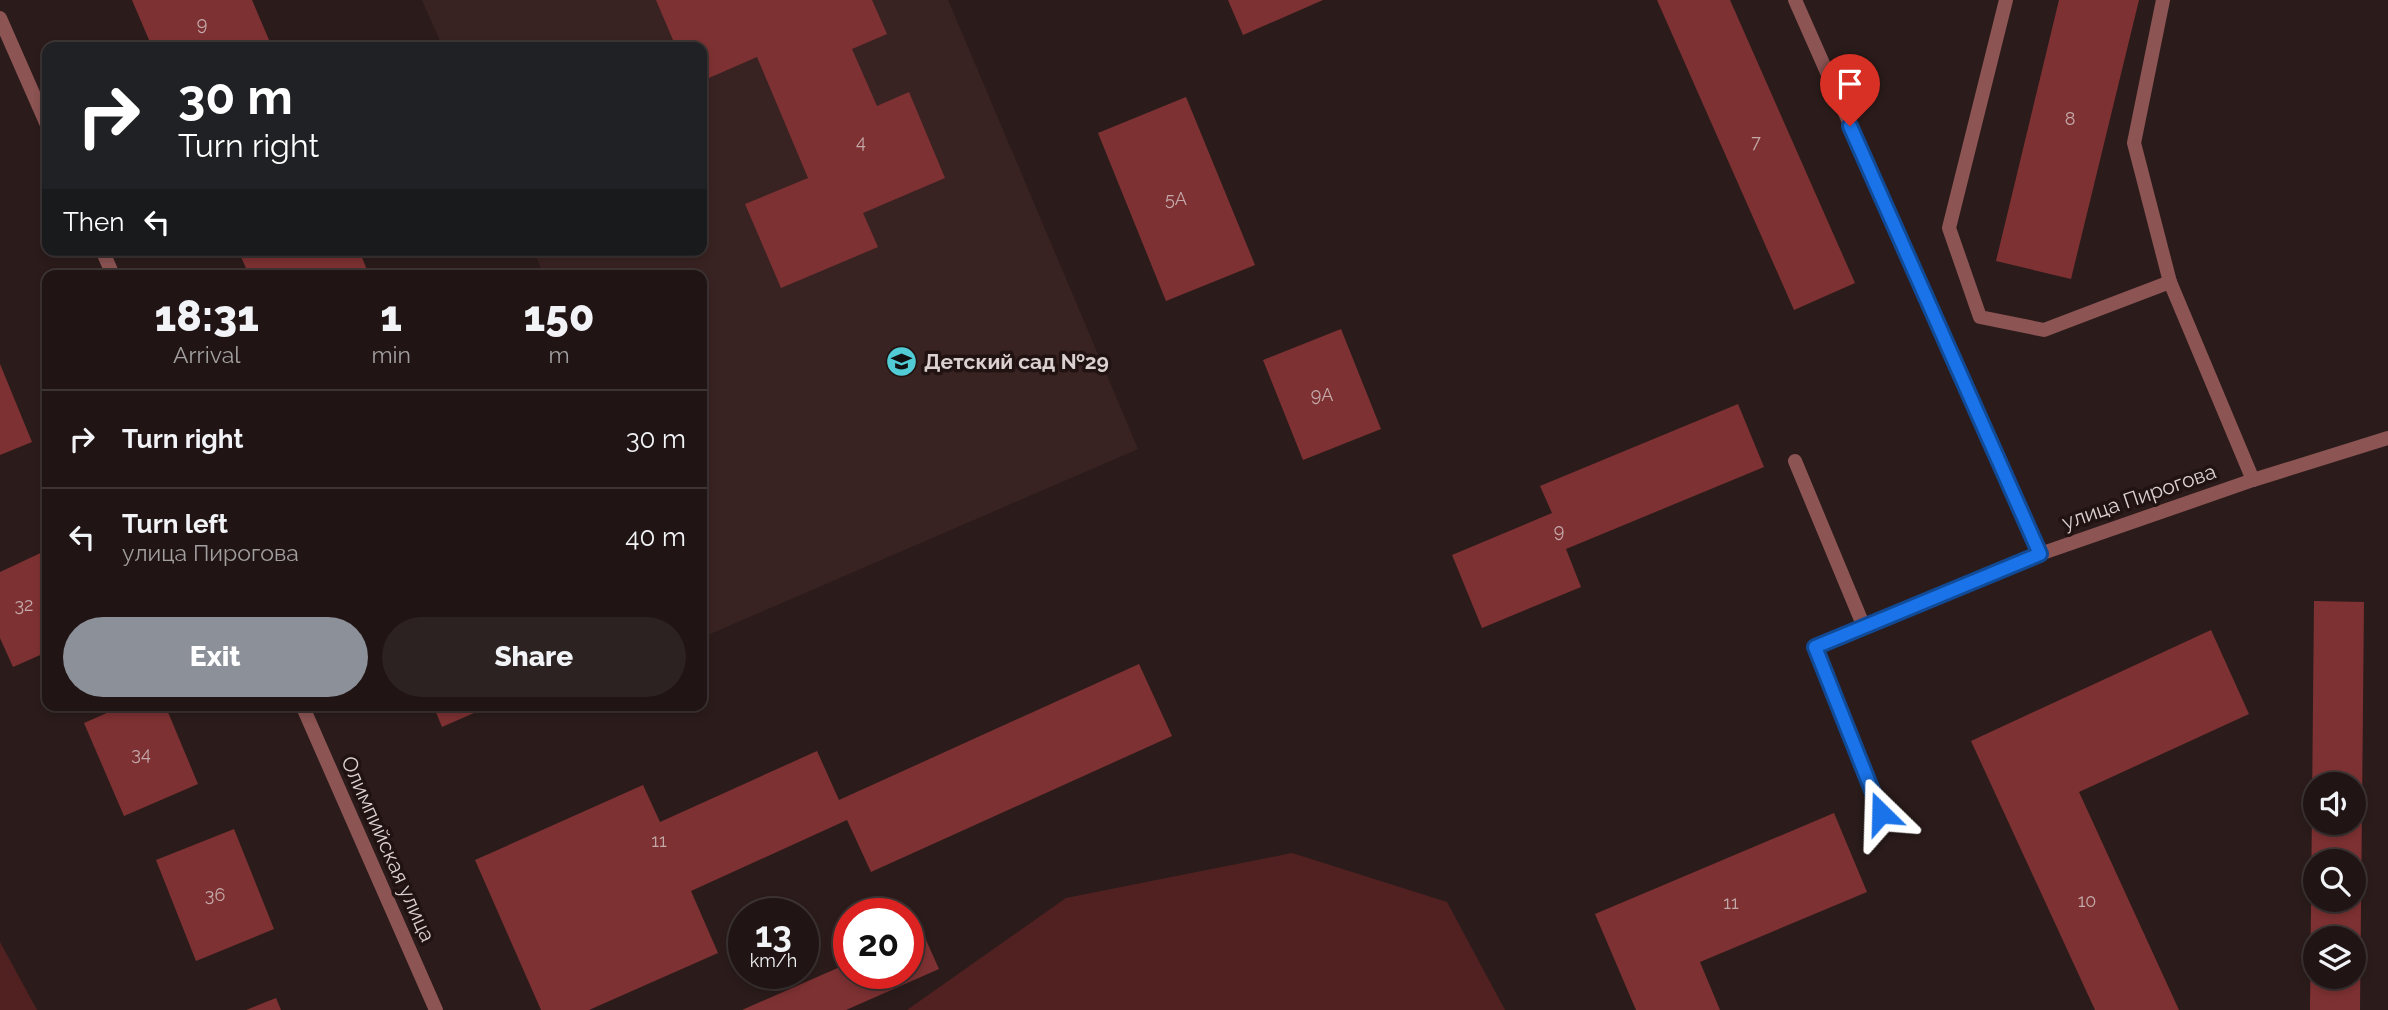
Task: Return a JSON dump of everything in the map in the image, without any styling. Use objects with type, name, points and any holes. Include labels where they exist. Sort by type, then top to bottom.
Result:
[{"type":"street","points":[[1795,0],[2040,554]]},
{"type":"street","points":[[2006,0],[1949,228],[1980,317],[2044,330],[2170,282]]},
{"type":"street","points":[[2162,0],[2134,143],[2170,282],[2253,480]]},
{"type":"street","points":[[0,18],[42,114]]},
{"type":"street","name":"улица Пирогова","points":[[1881,813],[1815,647],[2040,554],[2253,480],[2388,438]]},
{"type":"street","points":[[1795,461],[1864,627]]},
{"type":"street","name":"Олимпийская улица","points":[[305,711],[436,1010]]},
{"type":"shaded area","name":"Детский сад №29","points":[[422,0],[948,0],[1138,449],[707,635],[707,270],[542,270],[536,256],[707,256],[707,42],[441,42]]},
{"type":"shaded area","points":[[1292,853],[1447,902],[1505,1010],[907,1010],[1066,898]]},
{"type":"shaded area","points":[[0,942],[37,1010],[0,1010]]},
{"type":"building","points":[[132,0],[252,0],[270,42],[150,42]]},
{"type":"building","points":[[656,0],[872,0],[887,34],[852,49],[877,106],[909,92],[945,178],[863,213],[878,247],[781,288],[745,204],[808,178],[757,57],[707,79],[707,42],[674,42]]},
{"type":"building","points":[[1228,0],[1323,0],[1243,35]]},
{"type":"building","points":[[1657,0],[1730,0],[1855,283],[1794,310]]},
{"type":"building","points":[[2059,0],[2139,0],[2071,279],[1996,261]]},
{"type":"building","points":[[1186,97],[1255,265],[1166,301],[1098,133]]},
{"type":"building","points":[[241,256],[361,256],[367,270],[247,270]]},
{"type":"building","points":[[1341,329],[1381,429],[1303,460],[1263,360]]},
{"type":"building","points":[[0,364],[32,442],[0,455]]},
{"type":"building","points":[[1738,404],[1764,467],[1566,549],[1581,587],[1482,628],[1452,555],[1552,513],[1540,486]]},
{"type":"building","points":[[42,552],[42,654],[13,667],[0,638],[0,572]]},
{"type":"building","points":[[2314,601],[2364,602],[2362,772],[2312,772]]},
{"type":"building","points":[[2211,630],[2249,714],[2079,792],[2179,1010],[2095,1010],[1971,741]]},
{"type":"building","points":[[1139,664],[1172,736],[871,872],[847,820],[691,891],[718,953],[589,1010],[541,1010],[475,860],[643,785],[660,822],[817,751],[839,800]]},
{"type":"building","points":[[111,711],[168,711],[198,784],[124,816],[84,723]]},
{"type":"building","points":[[435,711],[478,711],[442,727]]},
{"type":"building","points":[[1834,813],[1867,892],[1700,962],[1720,1010],[1636,1010],[1595,914]]},
{"type":"building","points":[[234,829],[274,929],[196,961],[156,860]]},
{"type":"building","points":[[2312,835],[2362,835],[2362,849],[2312,849]]},
{"type":"building","points":[[2311,912],[2361,912],[2361,926],[2311,926]]},
{"type":"building","points":[[924,935],[939,969],[924,976]]},
{"type":"building","points":[[833,970],[833,989],[894,989],[846,1010],[742,1010],[790,989],[819,989],[819,976]]},
{"type":"building","points":[[2310,989],[2360,989],[2360,1010],[2310,1010]]},
{"type":"building","points":[[276,998],[281,1010],[246,1010]]},
{"type":"place","name":"Детский сад №29","points":[[901,362]]},
{"type":"route","points":[[1850,126],[2040,554],[1815,647],[1881,813]]}]
